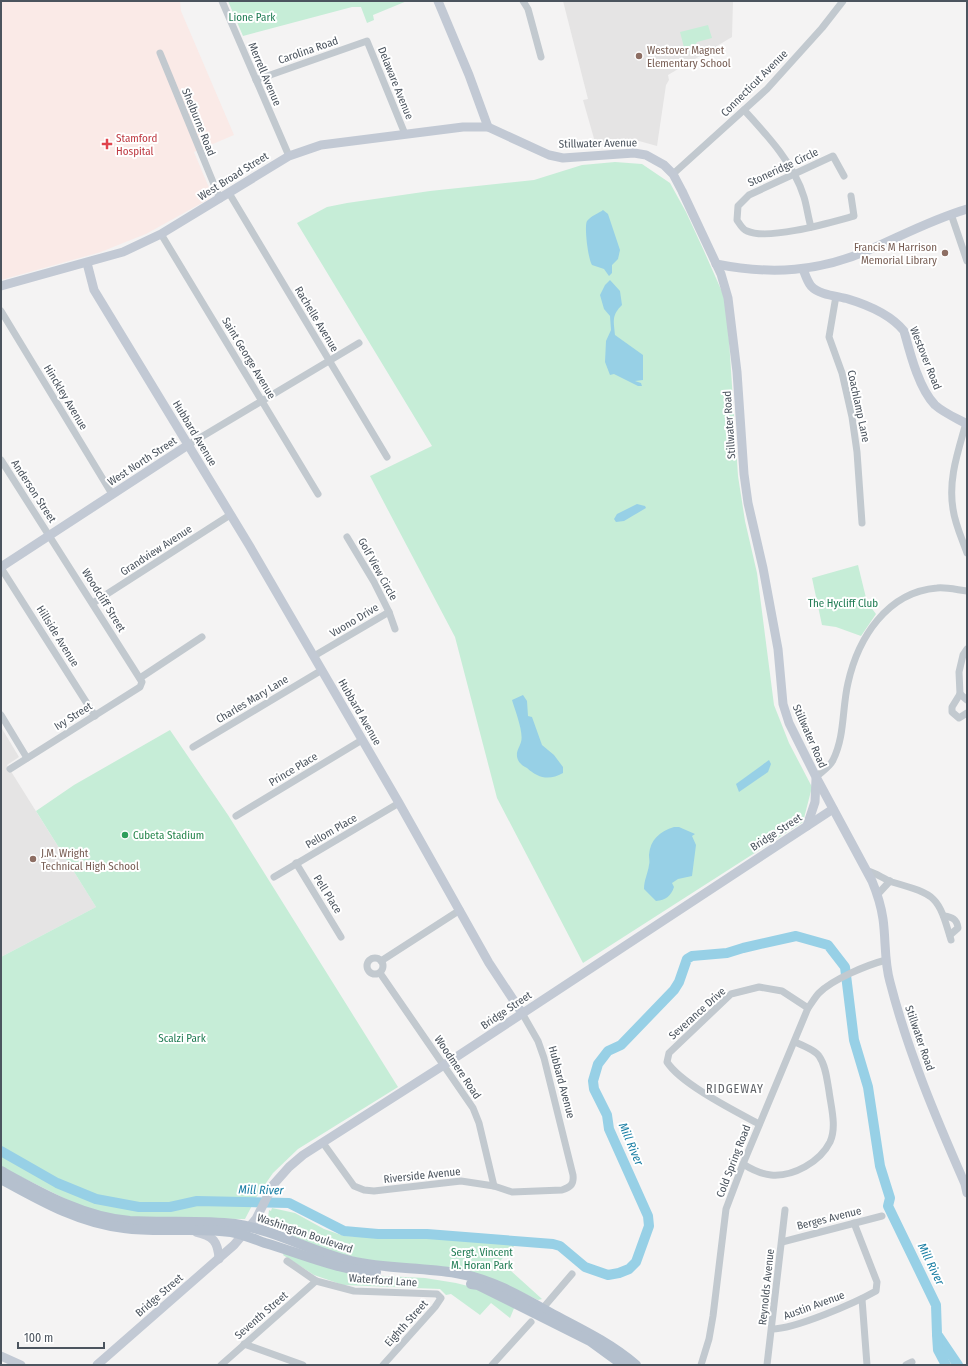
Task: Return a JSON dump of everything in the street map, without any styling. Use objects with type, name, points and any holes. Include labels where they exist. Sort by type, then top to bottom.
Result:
[{"type":"main road","points":[[438,1],[469,75],[488,127]]},
{"type":"main road","name":"West Broad Street","points":[[1,286],[123,252],[161,234],[289,156],[321,145],[463,127],[488,127]]},
{"type":"main road","name":"Stillwater Avenue","points":[[488,127],[549,155],[563,158],[606,154],[644,154],[664,165],[673,174],[716,264]]},
{"type":"main road","points":[[716,264],[760,271],[802,269],[852,257],[930,222],[967,209]]},
{"type":"main road","name":"Hubbard Avenue","points":[[87,263],[94,290],[314,656],[489,963],[522,1013]]},
{"type":"main road","name":"Stillwater Road","points":[[716,264],[724,283],[733,326],[743,468],[748,503],[765,575],[778,649],[783,704],[789,723],[816,777],[867,871],[877,894],[883,920],[886,960],[894,1001],[921,1079],[965,1184],[967,1193]]},
{"type":"main road","name":"Westover Road","points":[[802,269],[811,286],[879,312],[898,324],[904,331],[925,393],[935,405],[946,414],[967,424]]},
{"type":"main road","name":"West North Street","points":[[1,567],[49,534],[188,445]]},
{"type":"main road","points":[[807,826],[815,802],[816,777]]},
{"type":"main road","name":"Bridge Street","points":[[97,1365],[218,1259],[250,1227],[261,1210],[273,1185],[294,1163],[833,809]]},
{"type":"main road","name":"Washington Boulevard","points":[[1,1171],[74,1208],[99,1215],[128,1221],[208,1222],[250,1227],[324,1254],[367,1265],[432,1269],[458,1273],[493,1283],[526,1299],[599,1339],[630,1364]]},
{"type":"main road","name":"Washington Boulevard","points":[[1,1180],[74,1217],[100,1224],[124,1228],[215,1231],[242,1235],[321,1262],[354,1271],[424,1274],[478,1285],[590,1341],[630,1364]]},
{"type":"main road","points":[[189,1231],[207,1235],[214,1239],[217,1244],[218,1259]]},
{"type":"main road","points":[[1,1356],[22,1365]]},
{"type":"main road","points":[[630,1364],[643,1365]]},
{"type":"street","name":"Merrell Avenue","points":[[222,1],[289,156]]},
{"type":"street","points":[[523,1],[528,9],[541,57]]},
{"type":"street","name":"Connecticut Avenue","points":[[673,174],[744,110],[781,74],[842,1]]},
{"type":"street","name":"Carolina Road","points":[[256,80],[367,41]]},
{"type":"street","name":"Delaware Avenue","points":[[367,41],[405,134]]},
{"type":"street","name":"Shelburne Road","points":[[160,53],[197,146],[220,198]]},
{"type":"street","points":[[744,110],[776,148],[793,174],[804,196],[811,227]]},
{"type":"street","name":"Stoneridge Circle","points":[[844,176],[832,156],[749,195],[738,206],[737,220],[747,231],[764,234],[811,227],[854,216],[851,196]]},
{"type":"street","name":"Rachelle Avenue","points":[[229,193],[387,457]]},
{"type":"street","points":[[951,214],[967,261]]},
{"type":"street","name":"Saint George Avenue","points":[[161,234],[318,494]]},
{"type":"street","name":"Coachlamp Lane","points":[[836,296],[829,336],[842,373],[852,417],[862,523]]},
{"type":"street","name":"Hinckley Avenue","points":[[1,311],[112,494]]},
{"type":"street","name":"West North Street","points":[[188,445],[359,343]]},
{"type":"street","points":[[967,424],[953,469],[951,496],[953,511],[967,553]]},
{"type":"street","name":"Anderson Street","points":[[1,460],[49,534]]},
{"type":"street","name":"Grandview Avenue","points":[[93,603],[230,515]]},
{"type":"street","name":"Woodcliff Street","points":[[49,534],[140,678]]},
{"type":"street","name":"Golf View Circle","points":[[347,537],[374,582],[389,612]]},
{"type":"street","name":"Hillside Avenue","points":[[1,567],[95,716]]},
{"type":"street","points":[[816,777],[833,761],[843,728],[848,684],[856,657],[869,630],[888,608],[911,594],[937,588],[967,591]]},
{"type":"street","name":"Vuono Drive","points":[[314,656],[389,612],[395,629]]},
{"type":"street","points":[[140,678],[202,637]]},
{"type":"street","points":[[967,649],[963,655],[959,672],[960,694],[952,707],[952,712],[959,718],[967,713]]},
{"type":"street","name":"Charles Mary Lane","points":[[193,748],[322,670]]},
{"type":"street","name":"Ivy Street","points":[[10,769],[140,687],[142,684],[140,678]]},
{"type":"street","points":[[960,694],[967,700]]},
{"type":"street","points":[[1,715],[27,758]]},
{"type":"street","name":"Prince Place","points":[[236,816],[362,740]]},
{"type":"street","name":"Pellom Place","points":[[274,878],[399,803]]},
{"type":"street","name":"Pell Place","points":[[296,864],[341,937]]},
{"type":"street","points":[[867,871],[929,895],[936,901],[944,916],[950,938],[958,928],[957,923],[954,918],[944,916]]},
{"type":"street","points":[[877,894],[890,881]]},
{"type":"street","name":"Woodmere Road","points":[[460,910],[381,961],[376,958],[371,959],[367,966],[371,973],[380,973],[472,1108],[479,1124],[494,1186]]},
{"type":"street","name":"Cold Spring Road","points":[[701,1365],[714,1316],[726,1209],[759,1124],[795,1042],[808,1008],[819,993],[833,982],[874,963],[886,960]]},
{"type":"street","points":[[380,973],[383,967],[381,961]]},
{"type":"street","name":"Severance Drive","points":[[759,1124],[714,1099],[672,1069],[667,1062],[669,1053],[731,994],[758,987],[782,991],[808,1008]]},
{"type":"street","name":"Hubbard Avenue","points":[[522,1013],[538,1041],[544,1058],[573,1175],[572,1184],[569,1188]]},
{"type":"street","points":[[743,1164],[755,1170],[772,1175],[793,1172],[809,1165],[820,1156],[830,1142],[834,1122],[825,1070],[819,1055],[795,1042]]},
{"type":"street","name":"Riverside Avenue","points":[[323,1143],[354,1186],[364,1190],[374,1191],[461,1181],[494,1186],[512,1192],[562,1190],[569,1188]]},
{"type":"street","name":"Reynolds Avenue","points":[[767,1365],[785,1210]]},
{"type":"street","name":"Berges Avenue","points":[[782,1242],[882,1216]]},
{"type":"street","name":"Austin Avenue","points":[[772,1329],[802,1322],[862,1299],[876,1291],[878,1286],[854,1223]]},
{"type":"street","name":"Waterford Lane","points":[[287,1261],[316,1281],[354,1291],[437,1294]]},
{"type":"street","points":[[543,1308],[572,1274]]},
{"type":"street","name":"Seventh Street","points":[[221,1365],[316,1281]]},
{"type":"street","name":"Eighth Street","points":[[383,1365],[435,1307],[440,1298],[437,1294]]},
{"type":"street","points":[[862,1299],[867,1365]]},
{"type":"street","points":[[492,1365],[531,1322]]},
{"type":"street","points":[[244,1344],[303,1365]]},
{"type":"shaded area","name":"Stamford Hospital","points":[[180,1],[181,11],[234,135],[194,152],[210,190],[209,199],[146,234],[101,252],[1,280],[1,2]]},
{"type":"shaded area","name":"Westover Magnet Elementary School","points":[[563,1],[733,1],[732,37],[668,75],[669,80],[666,85],[657,146],[639,141],[595,142],[583,100],[588,99]]},
{"type":"shaded area","name":"J.M. Wright Technical High School","points":[[1,727],[19,757],[7,765],[96,907],[1,957]]},
{"type":"green space","name":"Lione Park","points":[[228,1],[407,1],[373,15],[374,20],[367,23],[361,7],[352,7],[243,36]]},
{"type":"green space","points":[[708,25],[712,38],[697,42],[692,50],[685,51],[680,32]]},
{"type":"green space","points":[[615,162],[642,164],[670,183],[686,212],[723,294],[727,310],[738,476],[745,521],[757,573],[774,705],[789,743],[812,787],[803,822],[583,963],[497,798],[455,637],[370,476],[432,446],[297,223],[327,207],[347,203],[430,191],[534,180],[582,165]]},
{"type":"green space","name":"The Hycliff Club","points":[[858,565],[867,602],[876,614],[861,636],[836,627],[822,625],[812,578]]},
{"type":"green space","name":"Scalzi Park","points":[[170,730],[228,815],[398,1087],[298,1149],[273,1173],[257,1196],[245,1219],[131,1218],[88,1210],[1,1167],[1,957],[96,907],[36,811],[74,785]]},
{"type":"green space","name":"Sergt. Vincent M. Horan Park","points":[[272,1208],[295,1213],[324,1229],[344,1236],[480,1240],[516,1244],[500,1261],[542,1299],[538,1300],[507,1285],[372,1261],[323,1250],[272,1226],[268,1218],[269,1210],[271,1211]]},
{"type":"green space","name":"Sergt. Vincent M. Horan Park","points":[[284,1253],[365,1275],[425,1278],[456,1283],[472,1287],[515,1306],[510,1318],[491,1303],[480,1315],[451,1294],[446,1295],[440,1289],[343,1285],[314,1275],[283,1255]]},
{"type":"water","points":[[603,210],[608,214],[620,250],[618,259],[612,265],[612,273],[609,276],[604,269],[592,265],[586,236],[587,221]]},
{"type":"water","points":[[610,280],[620,291],[622,305],[616,312],[615,316],[615,335],[643,355],[643,380],[635,381],[641,383],[642,386],[638,386],[614,374],[610,375],[605,362],[606,341],[611,330],[610,316],[604,309],[600,295],[605,285]]},
{"type":"water","points":[[637,504],[645,506],[646,508],[624,521],[616,522],[614,519],[617,514]]},
{"type":"water","points":[[523,695],[527,701],[528,716],[532,717],[542,745],[554,755],[563,767],[563,773],[548,778],[540,776],[523,766],[518,760],[517,753],[522,738],[519,721],[512,700]]},
{"type":"water","points":[[769,760],[771,764],[768,772],[739,792],[736,784]]},
{"type":"water","points":[[674,827],[679,827],[695,834],[692,836],[696,845],[692,876],[678,879],[672,883],[674,887],[670,895],[663,900],[656,901],[644,889],[651,845],[660,834]]},
{"type":"waterway","name":"Mill River","points":[[1,1151],[57,1183],[96,1199],[139,1207],[170,1207],[197,1201],[289,1203],[344,1231],[378,1234],[427,1234],[553,1244],[560,1246],[585,1267],[608,1275],[619,1273],[629,1269],[636,1262],[649,1226],[648,1216],[609,1129],[607,1115],[594,1089],[593,1081],[598,1064],[608,1051],[621,1045],[674,990],[679,982],[687,959],[692,956],[727,953],[796,936],[828,945],[845,967],[854,1040],[868,1087],[880,1166],[890,1198],[888,1206],[936,1305],[937,1334],[958,1365]]},
{"type":"waterway","name":"Mill River","points":[[937,1335],[938,1350],[946,1365]]},
{"type":"place","name":"Westover Magnet Elementary School","points":[[639,56]]},
{"type":"place","name":"Stamford Hospital","points":[[107,144]]},
{"type":"place","name":"Francis M Harrison Memorial Library","points":[[945,253]]},
{"type":"place","name":"Cubeta Stadium","points":[[125,835]]},
{"type":"place","name":"J.M. Wright Technical High School","points":[[33,859]]},
{"type":"district","name":"RIDGEWAY","points":[[735,1089]]}]
